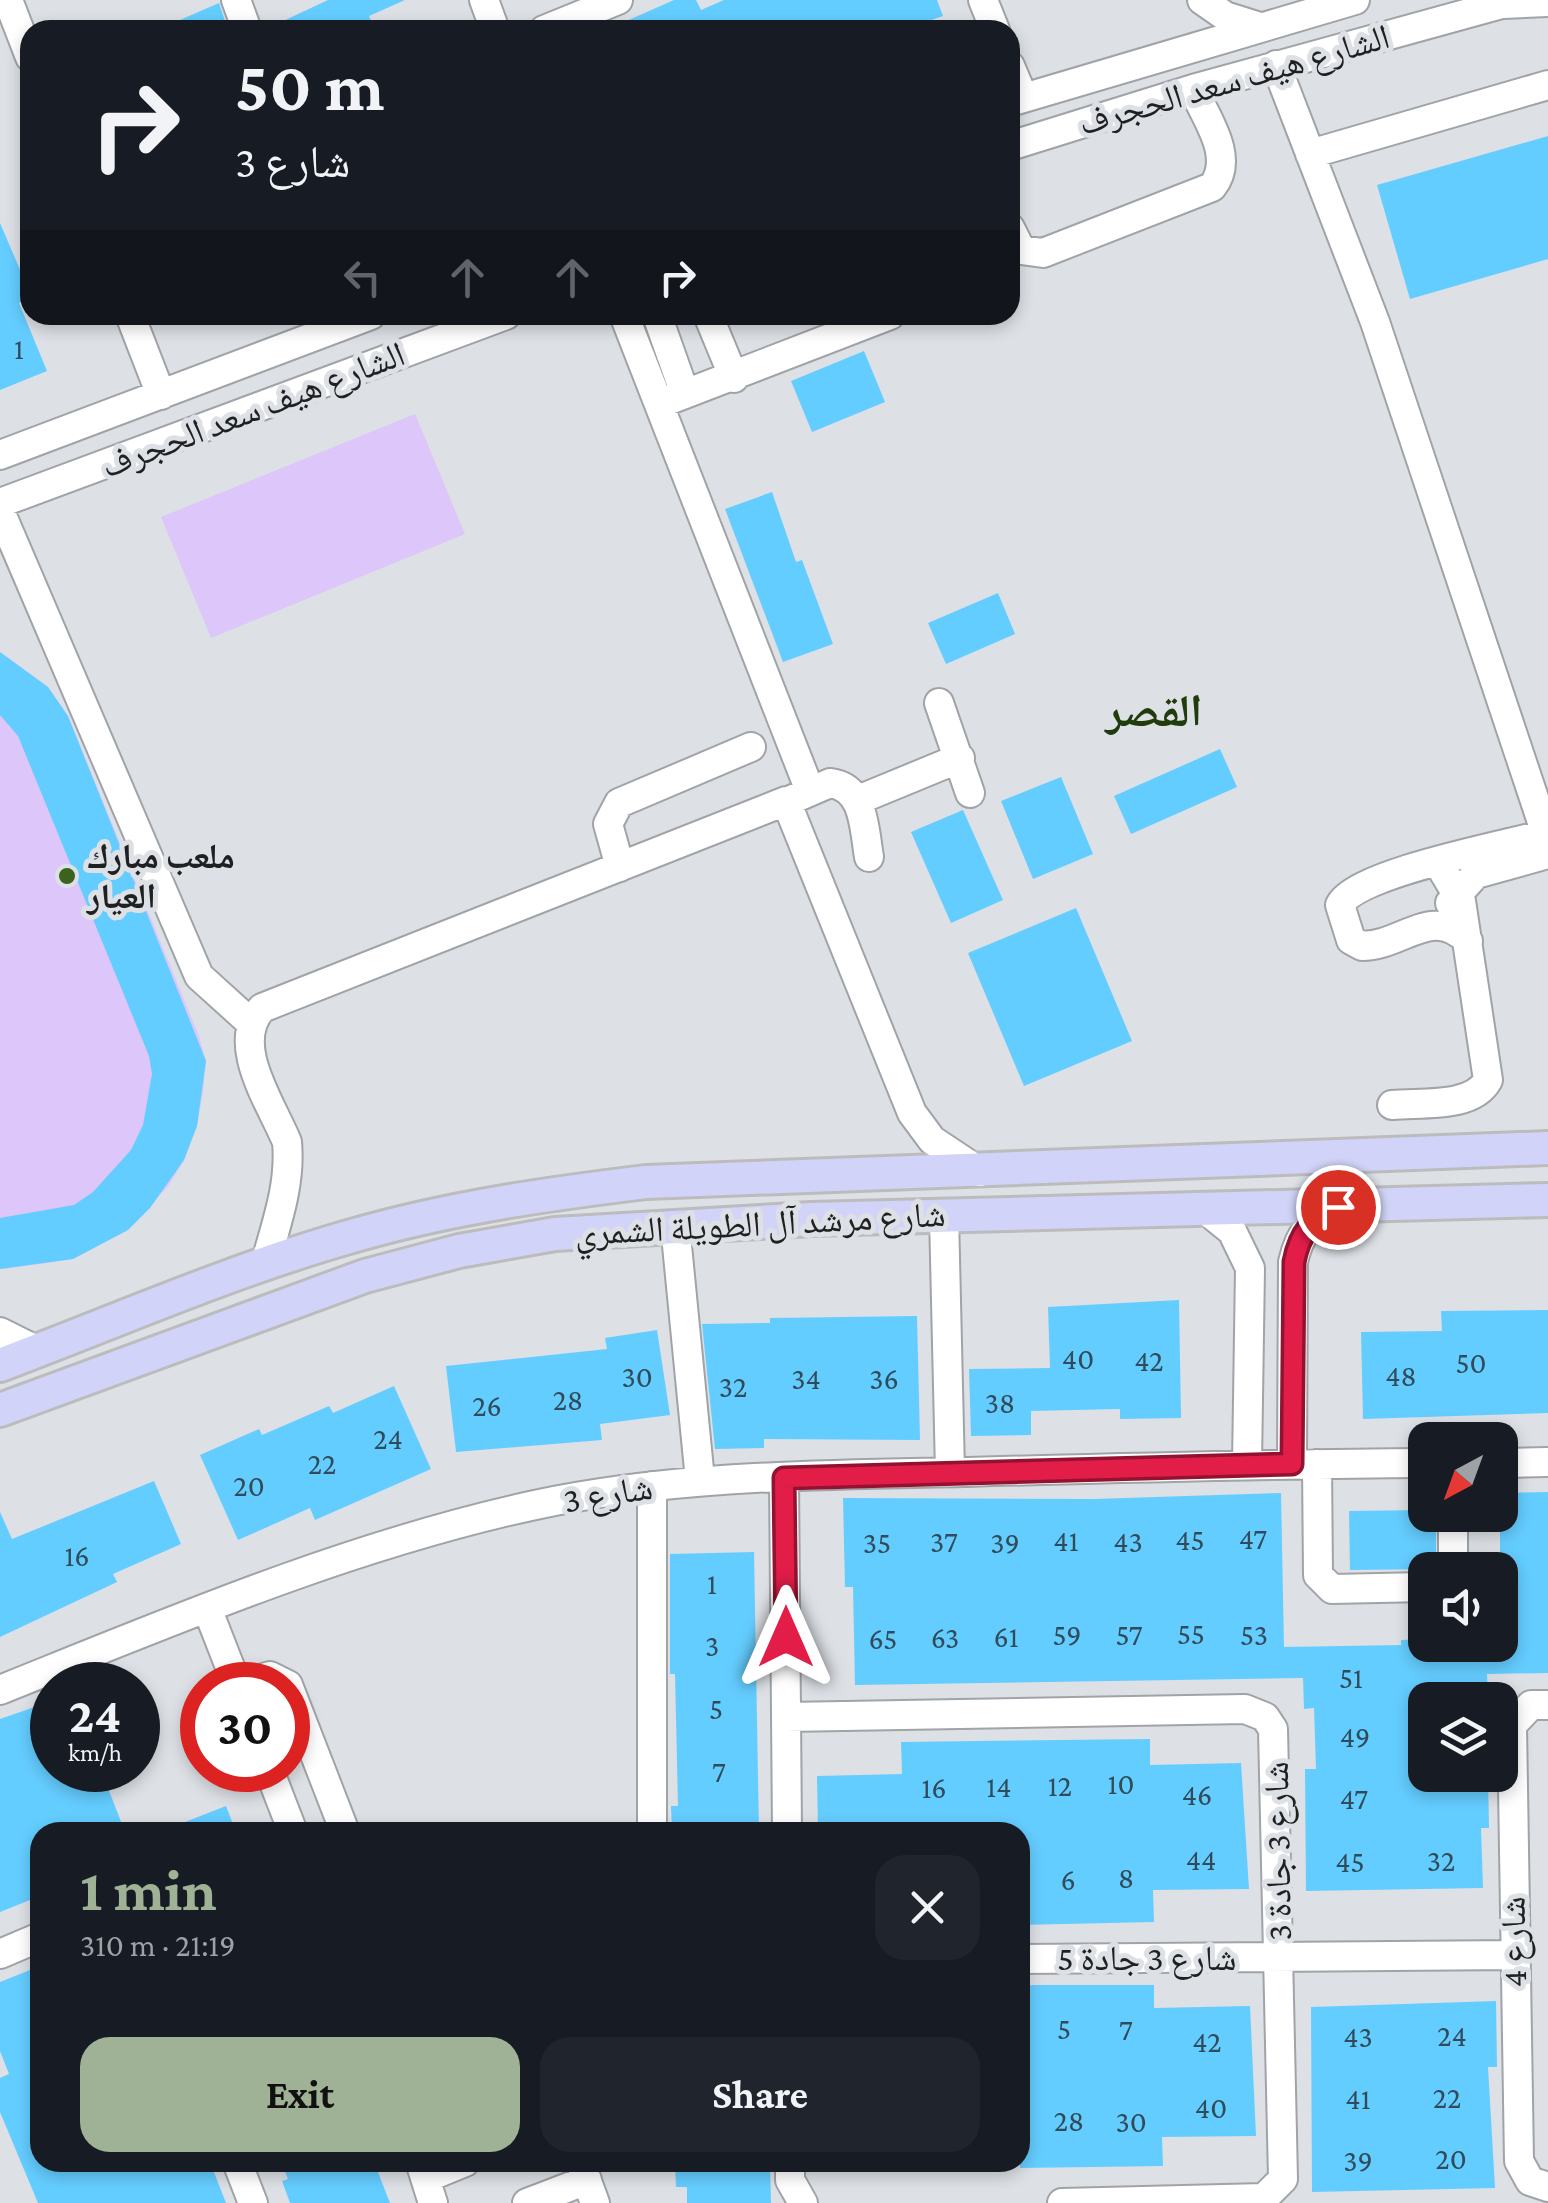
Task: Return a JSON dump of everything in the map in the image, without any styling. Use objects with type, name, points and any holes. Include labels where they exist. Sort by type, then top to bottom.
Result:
[{"type":"main road","name":"شارع مرشد آل الطويلة الشمري","points":[[0,1365],[265,1265],[416,1219],[531,1196],[646,1182],[980,1172],[1541,1145]]},
{"type":"main road","points":[[871,1217],[869,1200],[884,1182],[947,1182],[980,1172]]},
{"type":"main road","name":"شارع مرشد آل الطويلة الشمري","points":[[0,1410],[365,1276],[459,1251],[555,1234],[675,1224],[871,1217],[1548,1200]]},
{"type":"main road","points":[[0,1382],[40,1363],[45,1348]]},
{"type":"street","points":[[8,0],[20,31]]},
{"type":"street","points":[[569,20],[618,0]]},
{"type":"street","points":[[1170,54],[1185,30],[1192,0]]},
{"type":"street","points":[[1202,0],[1225,16],[1260,27]]},
{"type":"street","name":"الشارع هيف سعد الحجرف","points":[[1020,99],[1355,0]]},
{"type":"street","name":"الشارع هيف سعد الحجرف","points":[[1020,143],[1276,65],[1510,2],[1548,2]]},
{"type":"street","points":[[1276,65],[1375,322],[1547,843]]},
{"type":"street","points":[[1310,154],[1548,84]]},
{"type":"street","points":[[1020,248],[1043,253],[1212,187],[1222,170],[1222,154],[1193,89]]},
{"type":"street","points":[[134,325],[161,395]]},
{"type":"street","name":"الشارع هيف سعد الحجرف","points":[[0,455],[344,325]]},
{"type":"street","name":"الشارع هيف سعد الحجرف","points":[[0,507],[480,325]]},
{"type":"street","points":[[629,325],[672,399],[841,940],[912,1113],[932,1140],[980,1172]]},
{"type":"street","points":[[666,325],[672,399]]},
{"type":"street","points":[[712,325],[734,378]]},
{"type":"street","points":[[672,399],[865,325]]},
{"type":"street","points":[[0,507],[199,976],[252,1023]]},
{"type":"street","points":[[940,703],[970,793]]},
{"type":"street","points":[[620,867],[608,824],[619,803],[751,747]]},
{"type":"street","points":[[858,800],[960,758]]},
{"type":"street","points":[[265,1265],[283,1200],[288,1157],[280,1124],[249,1054],[252,1023],[262,1008],[830,783],[842,784],[858,800],[870,857]]},
{"type":"street","points":[[1468,941],[1444,924],[1424,926],[1362,946],[1351,940],[1340,905],[1355,890],[1438,861],[1547,843]]},
{"type":"street","points":[[1424,926],[1483,870],[1547,843]]},
{"type":"street","points":[[1392,1105],[1467,1098],[1480,1092],[1488,1080],[1458,892],[1438,861]]},
{"type":"street","points":[[1338,1207],[1310,1221],[1298,1240],[1294,1262],[1304,1464],[1318,1575],[1332,1589],[1408,1588]]},
{"type":"street","points":[[1206,1210],[1232,1231],[1250,1268],[1246,1465]]},
{"type":"street","points":[[944,1215],[950,1472]]},
{"type":"street","points":[[675,1224],[700,1480]]},
{"type":"street","points":[[0,1332],[45,1348]]},
{"type":"street","points":[[1518,1462],[1548,1462]]},
{"type":"street","name":"شارع 3","points":[[0,1690],[293,1576],[535,1506],[652,1486],[700,1480],[950,1472],[1408,1463]]},
{"type":"street","points":[[784,1478],[787,1822]]},
{"type":"street","points":[[652,1486],[652,1822]]},
{"type":"street","points":[[206,1608],[228,1662]]},
{"type":"street","name":"شارع 4","points":[[1548,1705],[1531,1705],[1512,1724],[1518,2161],[1530,2181],[1548,2187]]},
{"type":"street","name":"شارع 3 جادة 3","points":[[786,1717],[1256,1712],[1266,1717],[1276,1740],[1283,2179],[1279,2188],[1264,2198],[1062,2203]]},
{"type":"street","points":[[310,1741],[341,1822]]},
{"type":"street","points":[[278,1792],[289,1822]]},
{"type":"street","points":[[0,1954],[30,1941]]},
{"type":"street","name":"شارع 3 جادة 5","points":[[1030,1959],[1514,1955]]},
{"type":"street","points":[[242,2172],[253,2203]]},
{"type":"street","points":[[790,2172],[790,2180],[803,2203]]},
{"type":"street","points":[[527,2203],[587,2182]]},
{"type":"shaded area","points":[[415,414],[465,534],[211,638],[161,517]]},
{"type":"shaded area","name":"ملعب مبارك العيار","points":[[0,652],[48,687],[68,716],[206,1061],[197,1126],[184,1160],[169,1185],[128,1230],[73,1259],[5,1269],[0,1268]]},
{"type":"building","points":[[328,0],[405,0],[369,16],[371,20],[285,20]]},
{"type":"building","points":[[674,0],[696,0],[701,10],[724,0],[937,0],[943,16],[931,20],[629,20]]},
{"type":"building","points":[[219,3],[225,20],[180,20]]},
{"type":"building","points":[[1548,136],[1548,259],[1410,299],[1377,185]]},
{"type":"building","points":[[0,223],[20,270],[20,325],[28,325],[47,371],[0,390]]},
{"type":"building","points":[[864,351],[885,402],[812,432],[791,381]]},
{"type":"building","points":[[772,492],[796,562],[802,560],[833,644],[783,662],[725,509]]},
{"type":"building","points":[[998,593],[1015,634],[946,664],[928,623]]},
{"type":"building","points":[[0,652],[48,687],[68,716],[206,1061],[197,1126],[184,1160],[150,1208],[128,1230],[73,1259],[0,1269],[0,1218],[74,1205],[93,1192],[131,1150],[143,1125],[152,1074],[149,1056],[18,736],[0,715]]},
{"type":"building","points":[[1220,749],[1237,787],[1131,834],[1114,796]]},
{"type":"building","points":[[1061,777],[1093,854],[1033,879],[1001,801]]},
{"type":"building","points":[[963,810],[1003,900],[951,923],[911,832]]},
{"type":"building","points":[[1076,908],[1132,1041],[1024,1086],[968,953]]},
{"type":"building","points":[[1179,1300],[1181,1418],[1120,1419],[1120,1409],[1031,1411],[1031,1435],[971,1436],[969,1369],[1050,1368],[1048,1307]]},
{"type":"building","points":[[1548,1310],[1548,1413],[1363,1419],[1361,1332],[1442,1331],[1441,1311]]},
{"type":"building","points":[[917,1316],[920,1440],[764,1439],[764,1448],[715,1449],[702,1324],[770,1323],[770,1318]]},
{"type":"building","points":[[657,1330],[670,1415],[600,1424],[602,1440],[456,1452],[446,1366],[607,1349],[605,1338]]},
{"type":"building","points":[[394,1386],[431,1469],[315,1520],[310,1508],[238,1540],[200,1455],[259,1429],[262,1435],[329,1406],[333,1413]]},
{"type":"building","points":[[154,1481],[181,1544],[113,1574],[117,1582],[0,1637],[0,1512],[12,1539]]},
{"type":"building","points":[[1548,1492],[1548,1673],[1487,1674],[1487,1682],[1408,1682],[1408,1792],[1488,1792],[1489,1828],[1481,1828],[1483,1888],[1306,1891],[1305,1769],[1316,1769],[1314,1708],[1304,1709],[1303,1678],[855,1685],[853,1587],[845,1587],[843,1498],[1094,1499],[1281,1493],[1284,1647],[1401,1645],[1401,1640],[1408,1640],[1408,1662],[1518,1662],[1518,1552],[1500,1552],[1500,1532],[1518,1532],[1518,1493]]},
{"type":"building","points":[[1408,1510],[1408,1532],[1436,1532],[1436,1552],[1408,1552],[1408,1569],[1350,1570],[1349,1511]]},
{"type":"building","points":[[754,1552],[759,1822],[672,1822],[671,1806],[678,1806],[675,1674],[670,1674],[670,1554]]},
{"type":"building","points":[[30,1709],[30,1792],[110,1792],[121,1822],[30,1822],[30,1900],[0,1912],[0,1719]]},
{"type":"building","points":[[1150,1739],[1150,1765],[1241,1763],[1249,1889],[1153,1890],[1154,1922],[1030,1925],[1030,1822],[818,1822],[817,1776],[902,1774],[901,1742]]},
{"type":"building","points":[[226,1806],[232,1822],[185,1822]]},
{"type":"building","points":[[30,1970],[30,2172],[214,2172],[226,2203],[38,2203],[0,2112],[0,2078],[9,2074],[0,2051],[0,1982]]},
{"type":"building","points":[[1030,1985],[1154,1985],[1154,2008],[1250,2006],[1256,2136],[1162,2137],[1163,2166],[1030,2168]]},
{"type":"building","points":[[1496,2001],[1497,2067],[1488,2067],[1495,2188],[1312,2192],[1311,2007]]},
{"type":"building","points":[[285,2172],[378,2172],[390,2203],[290,2203],[282,2181],[288,2179]]},
{"type":"building","points":[[675,2172],[770,2172],[771,2203],[687,2203],[687,2187],[676,2187]]},
{"type":"place","name":"ملعب مبارك العيار","points":[[67,876]]},
{"type":"district","name":"القصر","points":[[1154,711]]},
{"type":"route","points":[[786,1637],[784,1478],[1292,1464],[1294,1262],[1298,1240],[1310,1221],[1338,1207]]}]
